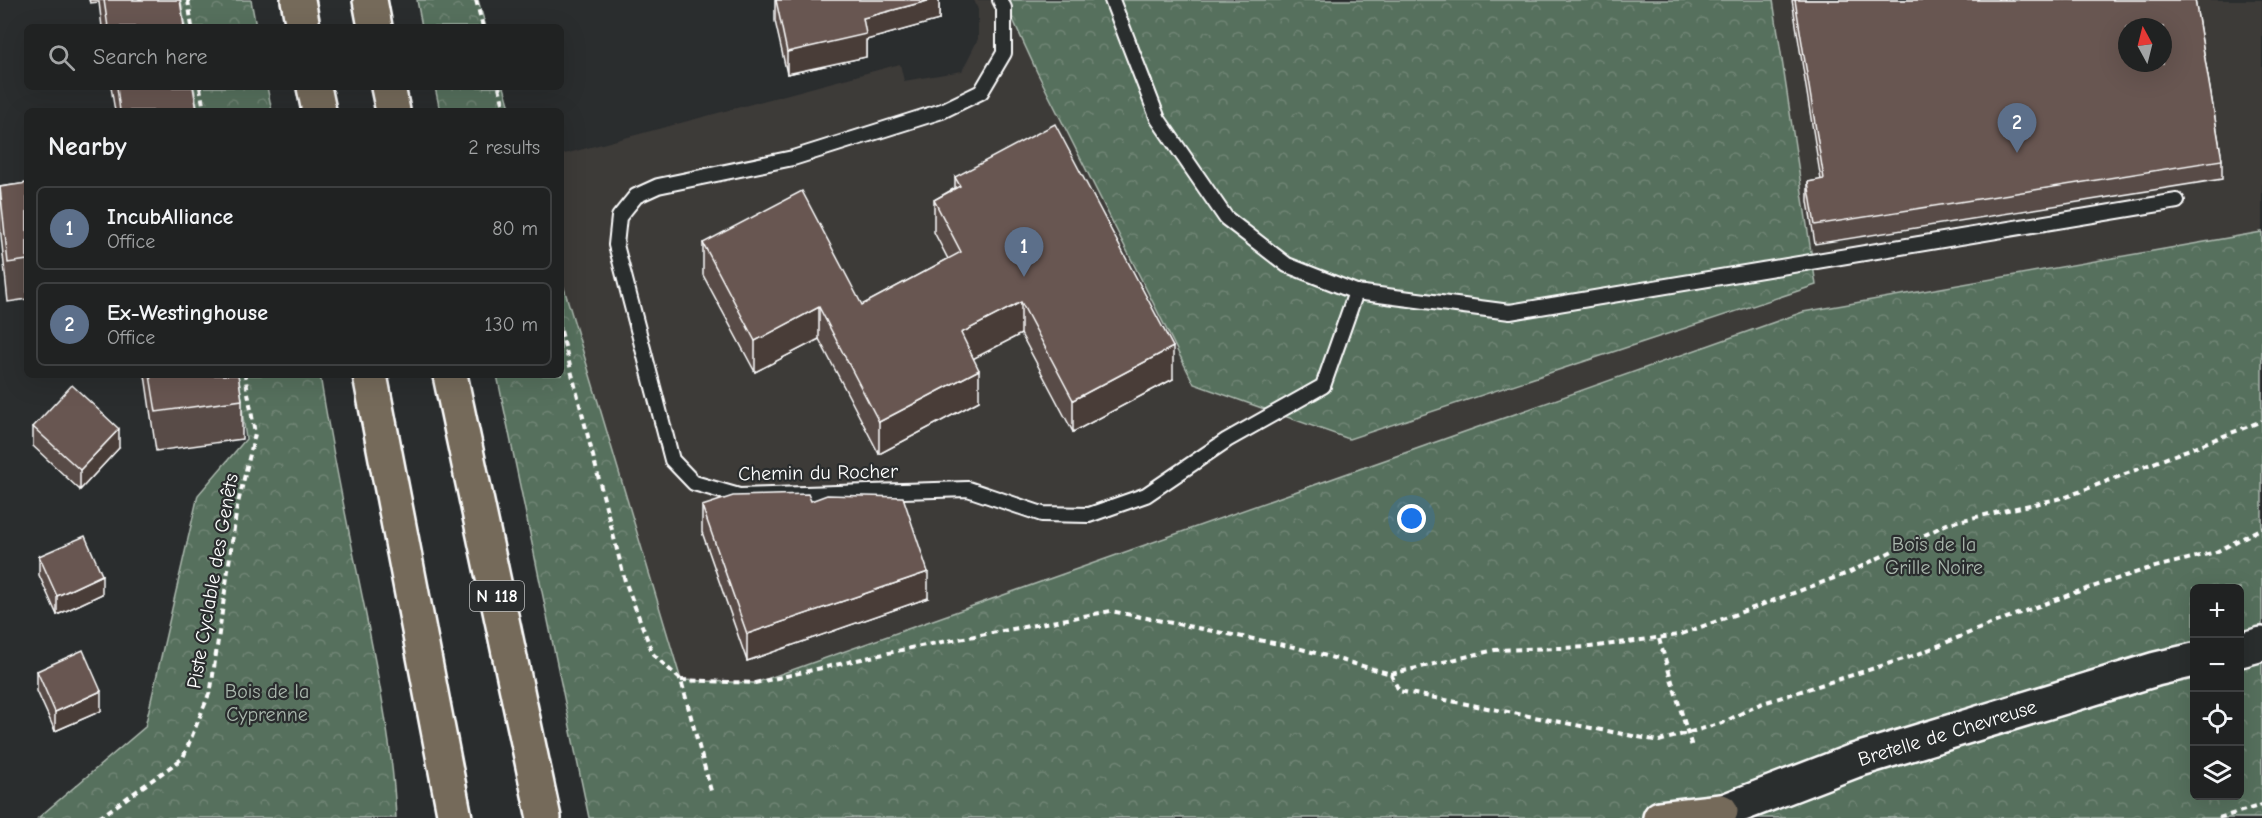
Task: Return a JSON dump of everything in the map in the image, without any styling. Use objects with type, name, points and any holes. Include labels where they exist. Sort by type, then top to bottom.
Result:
[{"type":"highway","points":[[298,0],[302,24]]},
{"type":"highway","points":[[370,0],[374,24]]},
{"type":"highway","points":[[315,90],[318,108]]},
{"type":"highway","points":[[389,90],[392,108]]},
{"type":"highway","points":[[371,378],[455,818]]},
{"type":"highway","name":"N 118","points":[[451,378],[544,818]]},
{"type":"highway","points":[[433,818],[438,729]]},
{"type":"highway","points":[[1660,818],[1714,814]]},
{"type":"main road","points":[[2244,649],[2262,644]]},
{"type":"main road","name":"Bretelle de Chevreuse","points":[[1714,814],[1854,761],[2156,669],[2190,661]]},
{"type":"lane","name":"Chemin du Rocher","points":[[1000,0],[1004,8],[1004,53],[981,92],[942,111],[793,158],[658,186],[636,196],[619,217],[616,246],[672,460],[694,483],[739,496],[968,489],[1042,514],[1089,514],[1146,495],[1227,440],[1323,386],[1356,292]]},
{"type":"lane","points":[[1112,0],[1158,119],[1226,218],[1287,265],[1356,292],[1510,312],[2177,201]]},
{"type":"path","points":[[188,0],[192,24]]},
{"type":"path","points":[[476,0],[482,24]]},
{"type":"path","points":[[200,90],[204,108]]},
{"type":"path","points":[[500,90],[504,108]]},
{"type":"path","points":[[564,343],[625,581],[653,654],[681,680],[711,791]]},
{"type":"path","name":"Piste Cyclable des Genêts","points":[[99,818],[183,758],[211,689],[237,507],[255,434],[246,378]]},
{"type":"path","points":[[681,680],[755,683],[915,647],[1111,611],[1294,648],[1391,674],[1495,650],[1590,647],[1679,635],[1848,573],[1950,523],[2066,497],[2262,421]]},
{"type":"path","points":[[1391,674],[1399,691],[1659,741],[1722,723],[1760,704],[1916,656],[1993,622],[2074,593],[2147,569],[2216,552],[2262,528]]},
{"type":"path","points":[[1659,638],[1686,734],[1692,747]]},
{"type":"path","points":[[2219,818],[2262,805]]},
{"type":"shaded area","points":[[974,0],[2262,0],[2262,232],[1803,312],[755,683],[681,680],[564,288],[564,154],[900,64],[904,81],[962,71],[978,39],[978,10]]},
{"type":"green space","points":[[181,0],[251,0],[255,24],[185,24]]},
{"type":"green space","points":[[417,0],[478,0],[485,24],[421,24]]},
{"type":"green space","points":[[1004,0],[1773,0],[1816,285],[1349,439],[1194,384],[1037,72]]},
{"type":"green space","points":[[194,90],[268,90],[271,108],[198,108]]},
{"type":"green space","points":[[436,90],[505,90],[510,108],[439,108]]},
{"type":"green space","name":"Bois de la Grille Noire","points":[[2262,232],[2262,818],[589,818],[498,378],[564,378],[564,288],[681,680],[755,683],[1803,312]]},
{"type":"green space","name":"Bois de la Cyprenne","points":[[237,378],[321,378],[384,711],[392,764],[396,818],[38,818],[145,727],[198,495],[246,439]]},
{"type":"building","points":[[104,0],[180,0],[184,24],[108,24]]},
{"type":"building","points":[[776,0],[931,0],[863,18],[866,34],[787,52]]},
{"type":"building","points":[[1795,0],[2195,0],[2222,160],[1815,225],[1808,182],[1824,179]]},
{"type":"building","points":[[117,90],[194,90],[196,108],[120,108]]},
{"type":"building","points":[[1055,124],[1173,347],[1073,400],[1021,302],[961,333],[979,370],[879,422],[819,307],[755,341],[703,243],[802,191],[862,305],[961,252],[934,200],[960,186],[955,177]]},
{"type":"building","points":[[24,183],[24,260],[8,263],[0,187]]},
{"type":"building","points":[[150,378],[238,378],[242,400],[156,412]]},
{"type":"building","points":[[72,385],[119,429],[80,470],[33,427]]},
{"type":"building","points":[[808,494],[811,501],[827,495],[903,497],[928,572],[747,634],[702,506],[733,496]]},
{"type":"building","points":[[85,536],[102,575],[57,596],[39,556]]},
{"type":"building","points":[[83,650],[101,691],[55,712],[37,671]]},
{"type":"place","name":"Ex-Westinghouse","points":[[2017,153]]},
{"type":"place","name":"IncubAlliance","points":[[1024,277]]}]
